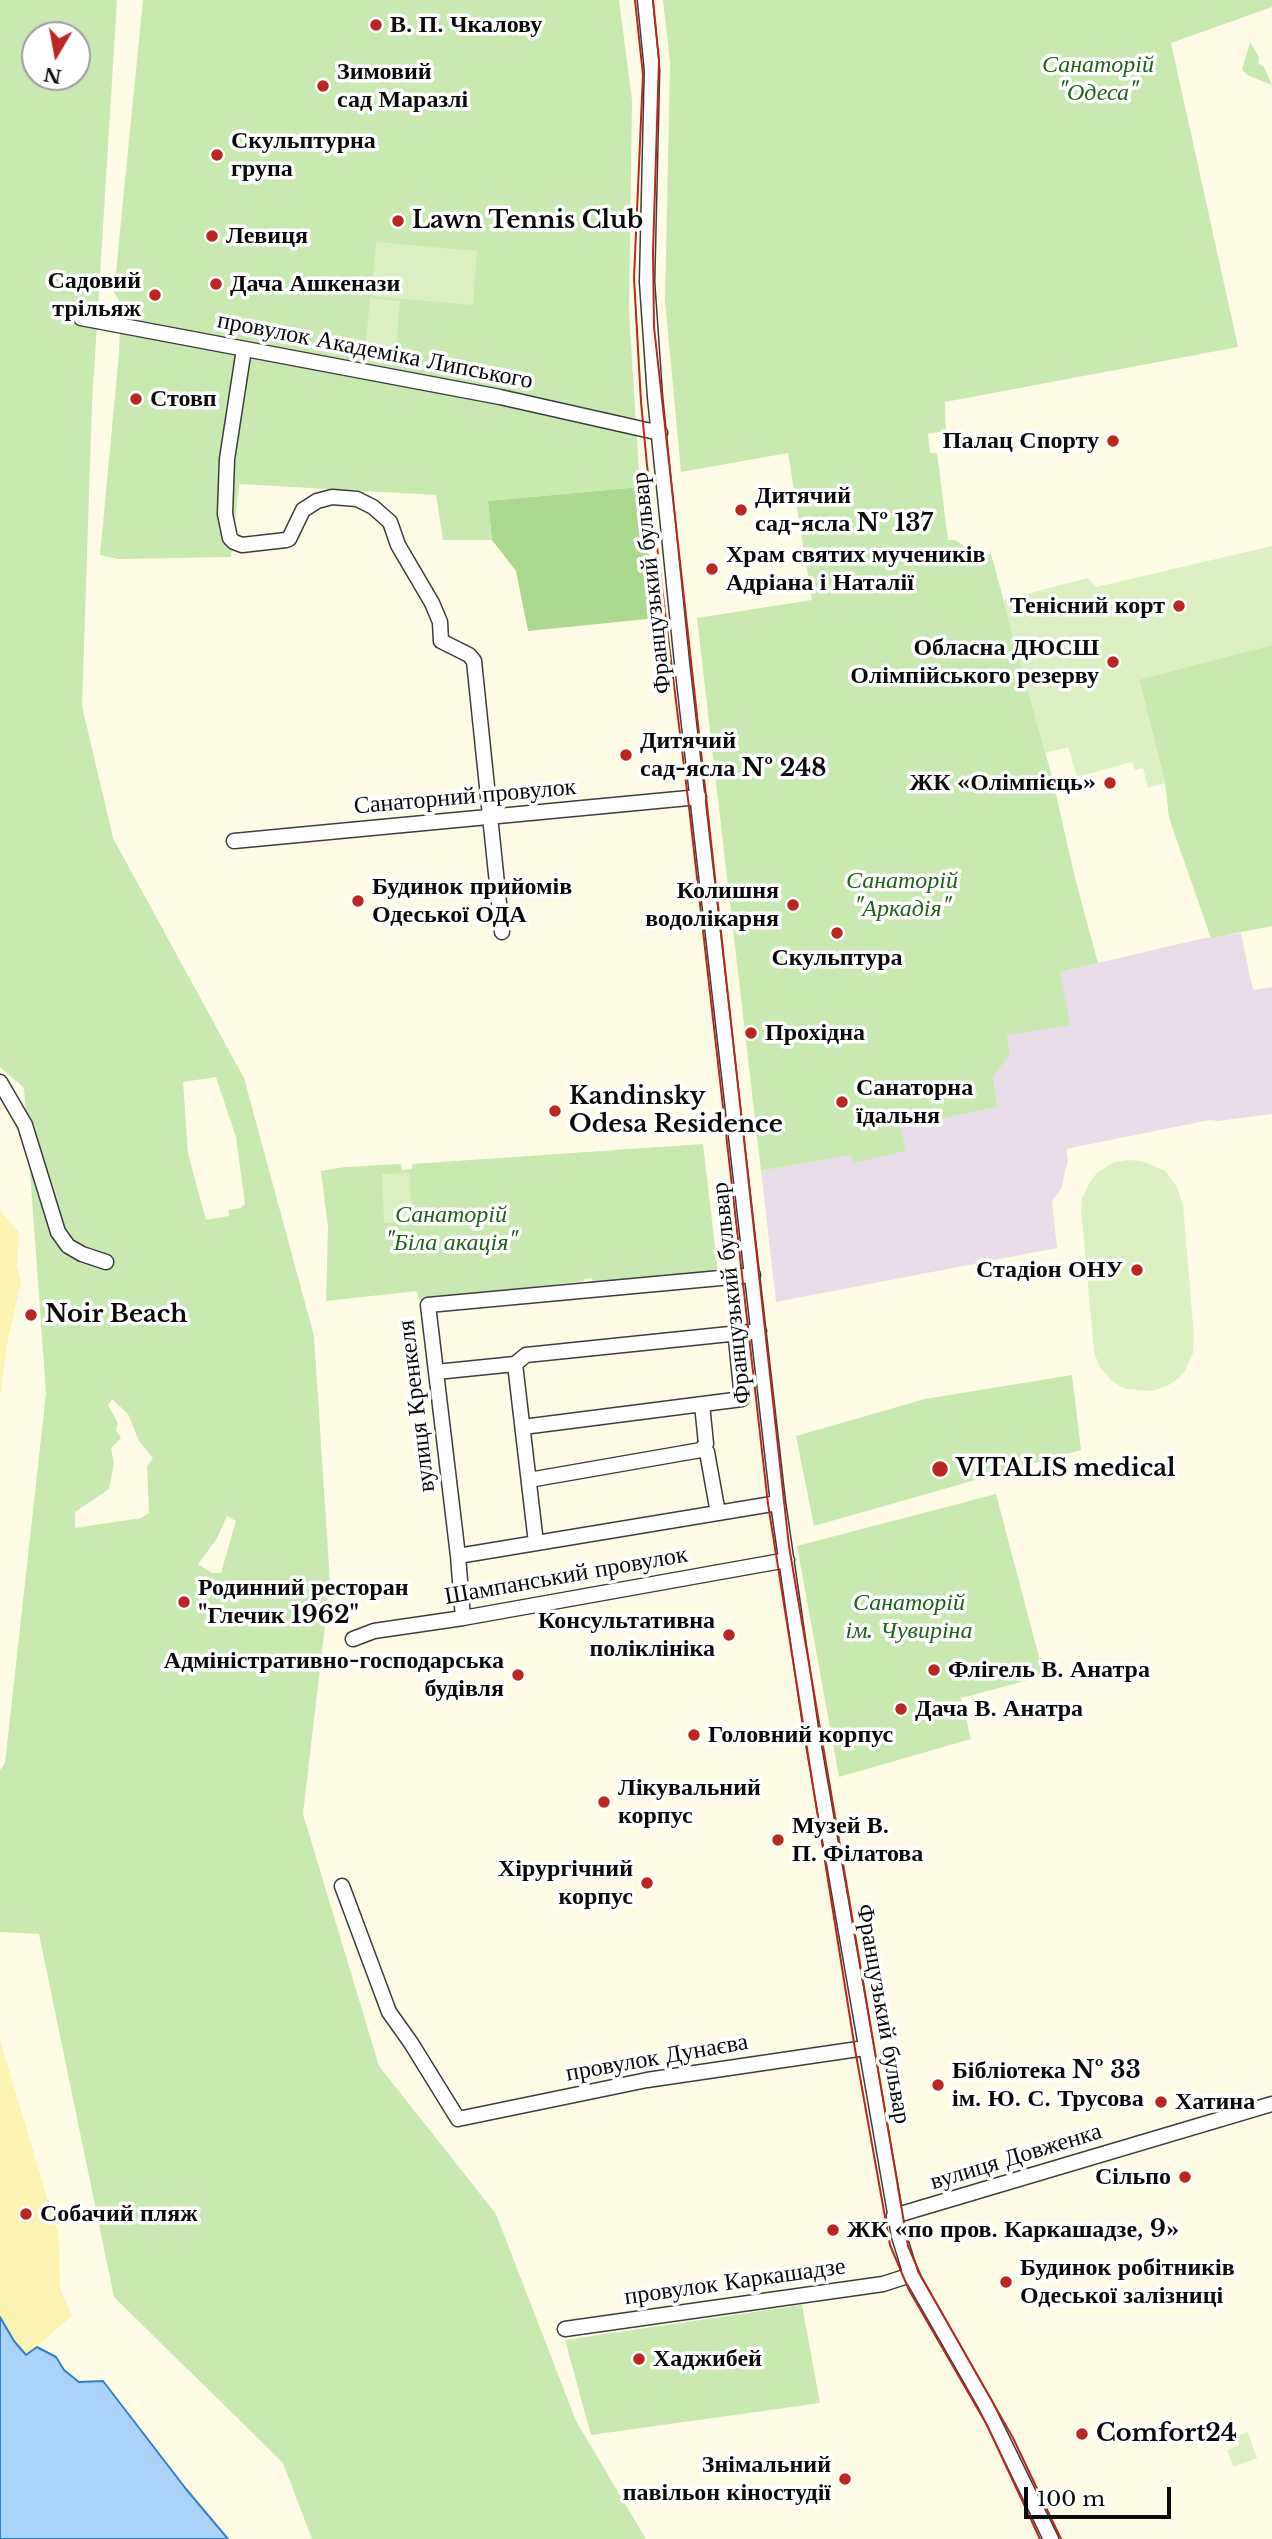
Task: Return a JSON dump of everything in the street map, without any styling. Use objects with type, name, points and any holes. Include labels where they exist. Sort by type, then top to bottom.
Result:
[{"type":"street","name":"Французький бульвар","points":[[645,0],[652,70],[647,282],[682,663],[778,1503],[811,1730],[894,2216],[911,2275],[985,2404],[1051,2539]]},
{"type":"street","name":"провулок Академіка Липського","points":[[81,318],[500,397],[660,433]]},
{"type":"street","points":[[244,349],[227,458],[225,514],[229,538],[242,545],[289,539],[303,510],[309,505],[332,497],[357,499],[373,507],[390,522],[398,545],[432,603],[440,622],[441,640],[469,655],[474,661],[502,932]]},
{"type":"street","name":"Санаторний провулок","points":[[234,841],[699,797]]},
{"type":"street","points":[[0,1082],[25,1125],[58,1232],[68,1246],[106,1262]]},
{"type":"street","name":"вулиця Кренкеля","points":[[463,1618],[428,1305],[754,1275]]},
{"type":"street","points":[[436,1372],[515,1364],[526,1355],[759,1331]]},
{"type":"street","points":[[523,1427],[742,1399],[736,1339],[741,1332]]},
{"type":"street","points":[[515,1364],[536,1543]]},
{"type":"street","points":[[702,1405],[706,1444],[704,1449]]},
{"type":"street","points":[[704,1449],[707,1452],[718,1513]]},
{"type":"street","points":[[529,1480],[704,1449]]},
{"type":"street","points":[[458,1556],[778,1503]]},
{"type":"street","name":"Шампанський провулок","points":[[353,1639],[373,1631],[463,1618],[787,1560]]},
{"type":"street","name":"провулок Дунаєва","points":[[342,1886],[389,2012],[458,2119],[647,2080],[865,2048]]},
{"type":"street","name":"вулиця Довженка","points":[[894,2216],[1272,2104]]},
{"type":"street","name":"провулок Каркашадзе","points":[[565,2329],[883,2284],[911,2275]]},
{"type":"shaded area","points":[[1241,933],[1253,990],[1272,987],[1272,1114],[1210,1120],[1066,1149],[1068,1160],[1061,1189],[1052,1201],[1057,1248],[776,1302],[761,1171],[851,1155],[853,1162],[906,1151],[899,1127],[998,1107],[993,1078],[1010,1054],[1007,1035],[1024,1031],[1060,972],[1200,939]]},
{"type":"green space","points":[[0,0],[117,0],[92,404],[82,706],[113,838],[244,1078],[314,1336],[330,1582],[303,1814],[379,2066],[496,2214],[576,2421],[646,2539],[312,2539],[283,2463],[114,2297],[39,1934],[0,1932],[0,1770],[5,1763],[46,1393],[24,1088],[0,1067]],"holes":[[[216,1077],[236,1137],[245,1204],[241,1208],[228,1210],[229,1216],[206,1220],[188,1154],[183,1082]],[[112,1399],[128,1414],[139,1441],[153,1458],[147,1466],[149,1513],[141,1518],[75,1528],[75,1512],[109,1489],[114,1464],[111,1448],[121,1438],[116,1430],[118,1423],[108,1405]],[[227,1516],[236,1521],[221,1573],[212,1573],[198,1564],[216,1540]]]},
{"type":"green space","points":[[143,0],[619,0],[632,100],[629,312],[640,487],[488,501],[492,540],[443,540],[436,495],[239,484],[231,557],[118,559],[100,555],[119,353],[121,304],[114,292]]},
{"type":"green space","points":[[663,0],[1272,0],[1272,7],[1171,43],[1238,347],[945,402],[946,431],[928,434],[930,453],[937,453],[948,540],[955,540],[977,555],[991,554],[1053,781],[1098,963],[1060,972],[1070,1025],[1007,1035],[1010,1054],[993,1078],[998,1107],[900,1127],[906,1151],[853,1163],[851,1155],[761,1171],[697,618],[812,600],[788,453],[681,472],[665,301],[670,63]]},
{"type":"green space","points":[[1250,42],[1259,57],[1258,63],[1264,67],[1272,85],[1247,75],[1242,70]]},
{"type":"green space","points":[[376,242],[477,251],[473,305],[371,296]]},
{"type":"green space","points":[[370,298],[400,301],[395,356],[365,353]]},
{"type":"green space","points":[[640,487],[657,618],[528,631],[516,571],[492,540],[488,501]]},
{"type":"green space","name":"Обласна ДЮСШ Олімпійського резерву","points":[[1272,546],[1272,645],[1139,680],[1165,783],[1148,788],[1143,768],[1135,770],[1132,762],[1077,777],[1068,747],[1045,753],[1003,600],[1088,578],[1096,587]]},
{"type":"green space","points":[[1272,645],[1272,926],[1211,938],[1169,818],[1165,783],[1139,679]]},
{"type":"green space","name":"Санаторій \"Біла акація\"","points":[[703,1144],[718,1272],[594,1287],[592,1278],[419,1300],[417,1291],[326,1301],[328,1227],[321,1171],[401,1164],[402,1170],[412,1169],[412,1164]]},
{"type":"green space","name":"Стадіон ОНУ","points":[[1142,1161],[1165,1171],[1177,1186],[1183,1205],[1194,1336],[1193,1353],[1178,1379],[1152,1391],[1126,1389],[1113,1382],[1100,1368],[1094,1352],[1082,1199],[1096,1174],[1112,1163]]},
{"type":"green space","points":[[410,1173],[412,1222],[384,1223],[382,1174]]},
{"type":"green space","points":[[1072,1375],[1081,1450],[814,1526],[796,1436],[925,1399]]},
{"type":"green space","name":"Санаторій ім. Чувиріна","points":[[996,1494],[1044,1676],[961,1698],[971,1739],[839,1777],[797,1546]]},
{"type":"green space","points":[[802,2305],[820,2403],[591,2435],[565,2340]]},
{"type":"green space","points":[[1248,2432],[1257,2458],[1233,2467],[1227,2450],[1239,2445],[1236,2436]]},
{"type":"sand","points":[[0,1211],[19,1232],[17,1264],[21,1282],[8,1340],[0,1398]]},
{"type":"sand","name":"Собачий пляж","points":[[0,2040],[59,2237],[60,2288],[72,2316],[27,2355],[14,2341],[0,2317]]},
{"type":"water","points":[[0,2317],[26,2355],[37,2347],[56,2357],[64,2370],[79,2382],[103,2381],[228,2539],[0,2539]]},
{"type":"tram line","points":[[635,0],[643,75],[634,278],[641,402],[768,1504],[855,2049],[890,2245],[909,2290],[987,2425],[1040,2539]]},
{"type":"tram line","points":[[653,0],[659,60],[653,252],[654,327],[789,1546],[908,2246],[921,2276],[1013,2438],[1061,2539]]},
{"type":"place","name":"В. П. Чкалову","points":[[376,25]]},
{"type":"place","name":"Зимовий сад Маразлі","points":[[323,86]]},
{"type":"place","name":"Скульптурна група","points":[[217,155]]},
{"type":"place","name":"Lawn Tennis Club","points":[[398,221]]},
{"type":"place","name":"Левиця","points":[[212,236]]},
{"type":"place","name":"Дача Ашкенази","points":[[216,284]]},
{"type":"place","name":"Садовий трільяж","points":[[155,295]]},
{"type":"place","name":"Стовп","points":[[136,399]]},
{"type":"place","name":"Палац Спорту","points":[[1113,441]]},
{"type":"place","name":"Дитячий сад-ясла № 137","points":[[741,510]]},
{"type":"place","name":"Храм святих мучеників Адріана і Наталії","points":[[712,569]]},
{"type":"place","name":"Тенісний корт","points":[[1179,606]]},
{"type":"place","name":"Обласна ДЮСШ Олімпійського резерву","points":[[1113,662]]},
{"type":"place","name":"Дитячий сад-ясла № 248","points":[[626,755]]},
{"type":"place","name":"ЖК «Олімпієць»","points":[[1110,783]]},
{"type":"place","name":"Будинок прийомів Одеської ОДА","points":[[358,901]]},
{"type":"place","name":"Колишня водолікарня","points":[[793,905]]},
{"type":"place","name":"Скульптура","points":[[837,933]]},
{"type":"place","name":"Прохідна","points":[[751,1033]]},
{"type":"place","name":"Санаторна їдальня","points":[[842,1102]]},
{"type":"place","name":"Kandinsky Odesa Residence","points":[[555,1111]]},
{"type":"place","name":"Стадіон ОНУ","points":[[1137,1270]]},
{"type":"place","name":"Noir Beach","points":[[31,1315]]},
{"type":"place","name":"VITALIS medical","points":[[940,1469]]},
{"type":"place","name":"Родинний ресторан \"Глечик 1962\"","points":[[184,1602]]},
{"type":"place","name":"Консультативна поліклініка","points":[[729,1635]]},
{"type":"place","name":"Флігель В. Анатра","points":[[934,1670]]},
{"type":"place","name":"Адміністративно-господарська будівля","points":[[518,1675]]},
{"type":"place","name":"Дача В. Анатра","points":[[901,1709]]},
{"type":"place","name":"Головний корпус","points":[[694,1735]]},
{"type":"place","name":"Лікувальний корпус","points":[[604,1802]]},
{"type":"place","name":"Музей В. П. Філатова","points":[[778,1840]]},
{"type":"place","name":"Хірургічний корпус","points":[[647,1883]]},
{"type":"place","name":"Бібліотека № 33 ім. Ю. С. Трусова","points":[[938,2085]]},
{"type":"place","name":"Хатина","points":[[1161,2102]]},
{"type":"place","name":"Сільпо","points":[[1185,2177]]},
{"type":"place","name":"Собачий пляж","points":[[26,2214]]},
{"type":"place","name":"ЖК «по пров. Каркашадзе, 9»","points":[[833,2230]]},
{"type":"place","name":"Будинок робітників Одеської залізниці","points":[[1006,2282]]},
{"type":"place","name":"Хаджибей","points":[[639,2359]]},
{"type":"place","name":"Comfort24","points":[[1082,2434]]},
{"type":"place","name":"Знімальний павільон кіностудії","points":[[845,2479]]},
{"type":"park label","name":"Санаторій \"Одеса\"","points":[[1098,79]]},
{"type":"park label","name":"Санаторій \"Аркадія\"","points":[[902,895]]}]
